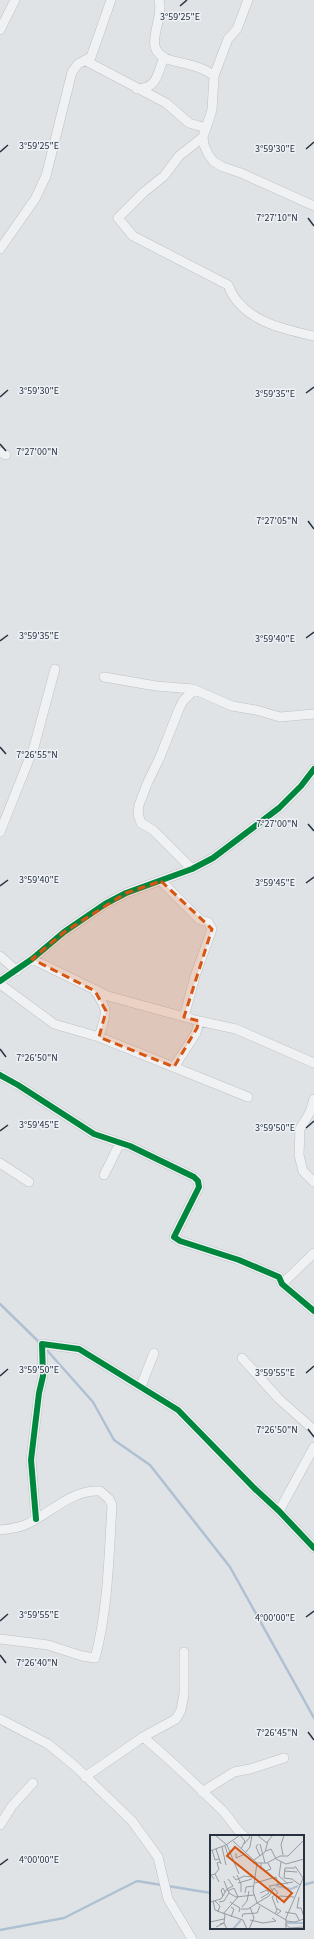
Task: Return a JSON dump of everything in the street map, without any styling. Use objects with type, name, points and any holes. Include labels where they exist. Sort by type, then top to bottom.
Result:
[{"type":"street","points":[[0,30],[15,0]]},
{"type":"street","points":[[0,249],[15,230],[40,189],[46,176],[72,72],[78,64],[91,57],[111,0]]},
{"type":"street","points":[[159,0],[161,8],[154,48],[164,57],[207,70],[214,76]]},
{"type":"street","points":[[248,0],[237,29],[228,39],[214,76],[212,110],[204,132],[179,156],[164,176],[144,192],[118,218],[133,236],[228,285],[232,296],[259,320],[281,329],[314,336]]},
{"type":"street","points":[[137,89],[150,87],[154,83],[164,57]]},
{"type":"street","points":[[86,61],[172,106],[189,123],[204,132]]},
{"type":"street","points":[[204,132],[206,150],[218,164],[314,206]]},
{"type":"street","points":[[0,832],[34,747],[55,670]]},
{"type":"street","points":[[104,677],[156,686],[194,690],[232,706],[256,710],[280,717],[314,714]]},
{"type":"street","points":[[192,870],[153,830],[141,822],[138,814],[139,805],[146,784],[160,757],[179,708],[183,701],[194,690]]},
{"type":"street","points":[[248,1097],[99,1037],[54,1024],[0,983],[17,971],[64,932],[105,904],[126,893],[192,870],[214,858],[279,808],[301,786],[314,769]]},
{"type":"street","points":[[161,881],[200,920],[208,922],[212,929],[184,1017]]},
{"type":"street","points":[[0,956],[17,971]]},
{"type":"street","points":[[32,959],[95,991],[184,1017],[236,1029],[314,1063]]},
{"type":"street","points":[[95,991],[103,1002],[106,1011],[99,1037]]},
{"type":"street","points":[[174,1067],[196,1033],[199,1021]]},
{"type":"street","points":[[0,1075],[18,1085],[88,1131],[120,1142],[164,1162],[198,1181],[199,1188],[174,1237],[180,1241],[252,1266],[278,1277],[282,1284],[314,1311]]},
{"type":"street","points":[[314,1099],[310,1112],[300,1129],[299,1155],[303,1171],[314,1182]]},
{"type":"street","points":[[104,1175],[120,1142]]},
{"type":"street","points":[[0,1163],[29,1182]]},
{"type":"street","points":[[282,1284],[314,1253]]},
{"type":"street","points":[[36,1519],[31,1460],[39,1393],[43,1376],[42,1344],[79,1349],[141,1386],[182,1413],[254,1488],[279,1510],[314,1548]]},
{"type":"street","points":[[141,1386],[154,1353]]},
{"type":"street","points":[[242,1358],[279,1399],[314,1430]]},
{"type":"street","points":[[279,1510],[314,1447]]},
{"type":"street","points":[[0,1530],[26,1525],[61,1503],[89,1492],[100,1491],[109,1499],[112,1505],[110,1551],[102,1618],[95,1658],[82,1656],[48,1645],[0,1639]]},
{"type":"street","points":[[85,1777],[142,1737],[176,1719],[182,1710],[185,1681],[184,1652]]},
{"type":"street","points":[[0,1720],[48,1744],[76,1767],[132,1821],[158,1857],[168,1899],[192,1939]]},
{"type":"street","points":[[142,1737],[192,1778],[202,1792],[224,1811],[243,1835]]},
{"type":"street","points":[[202,1792],[234,1772],[250,1769],[284,1758]]},
{"type":"street","points":[[0,1825],[12,1806],[33,1783]]},
{"type":"highlighted area","points":[[161,881],[212,929],[184,1017],[199,1021],[197,1028],[174,1067],[99,1037],[106,1011],[95,991],[32,959],[64,932],[126,893]]},
{"type":"waterway","points":[[0,1304],[40,1343]]},
{"type":"waterway","points":[[45,1348],[93,1402],[114,1440],[150,1465],[230,1567],[314,1718]]},
{"type":"waterway","points":[[0,1930],[64,1918],[137,1881],[210,1893]]},
{"type":"waterway","points":[[304,1885],[314,1882]]},
{"type":"cycle path","points":[[0,981],[32,959],[64,932],[105,904],[126,893],[192,869],[213,858],[279,808],[301,786],[314,769]]},
{"type":"cycle path","points":[[0,1075],[94,1134],[130,1146],[194,1177],[198,1181],[199,1187],[174,1237],[180,1241],[239,1260],[279,1277],[282,1284],[314,1311]]},
{"type":"cycle path","points":[[36,1519],[31,1460],[39,1393],[43,1376],[42,1344],[79,1349],[178,1410],[314,1548]]}]
